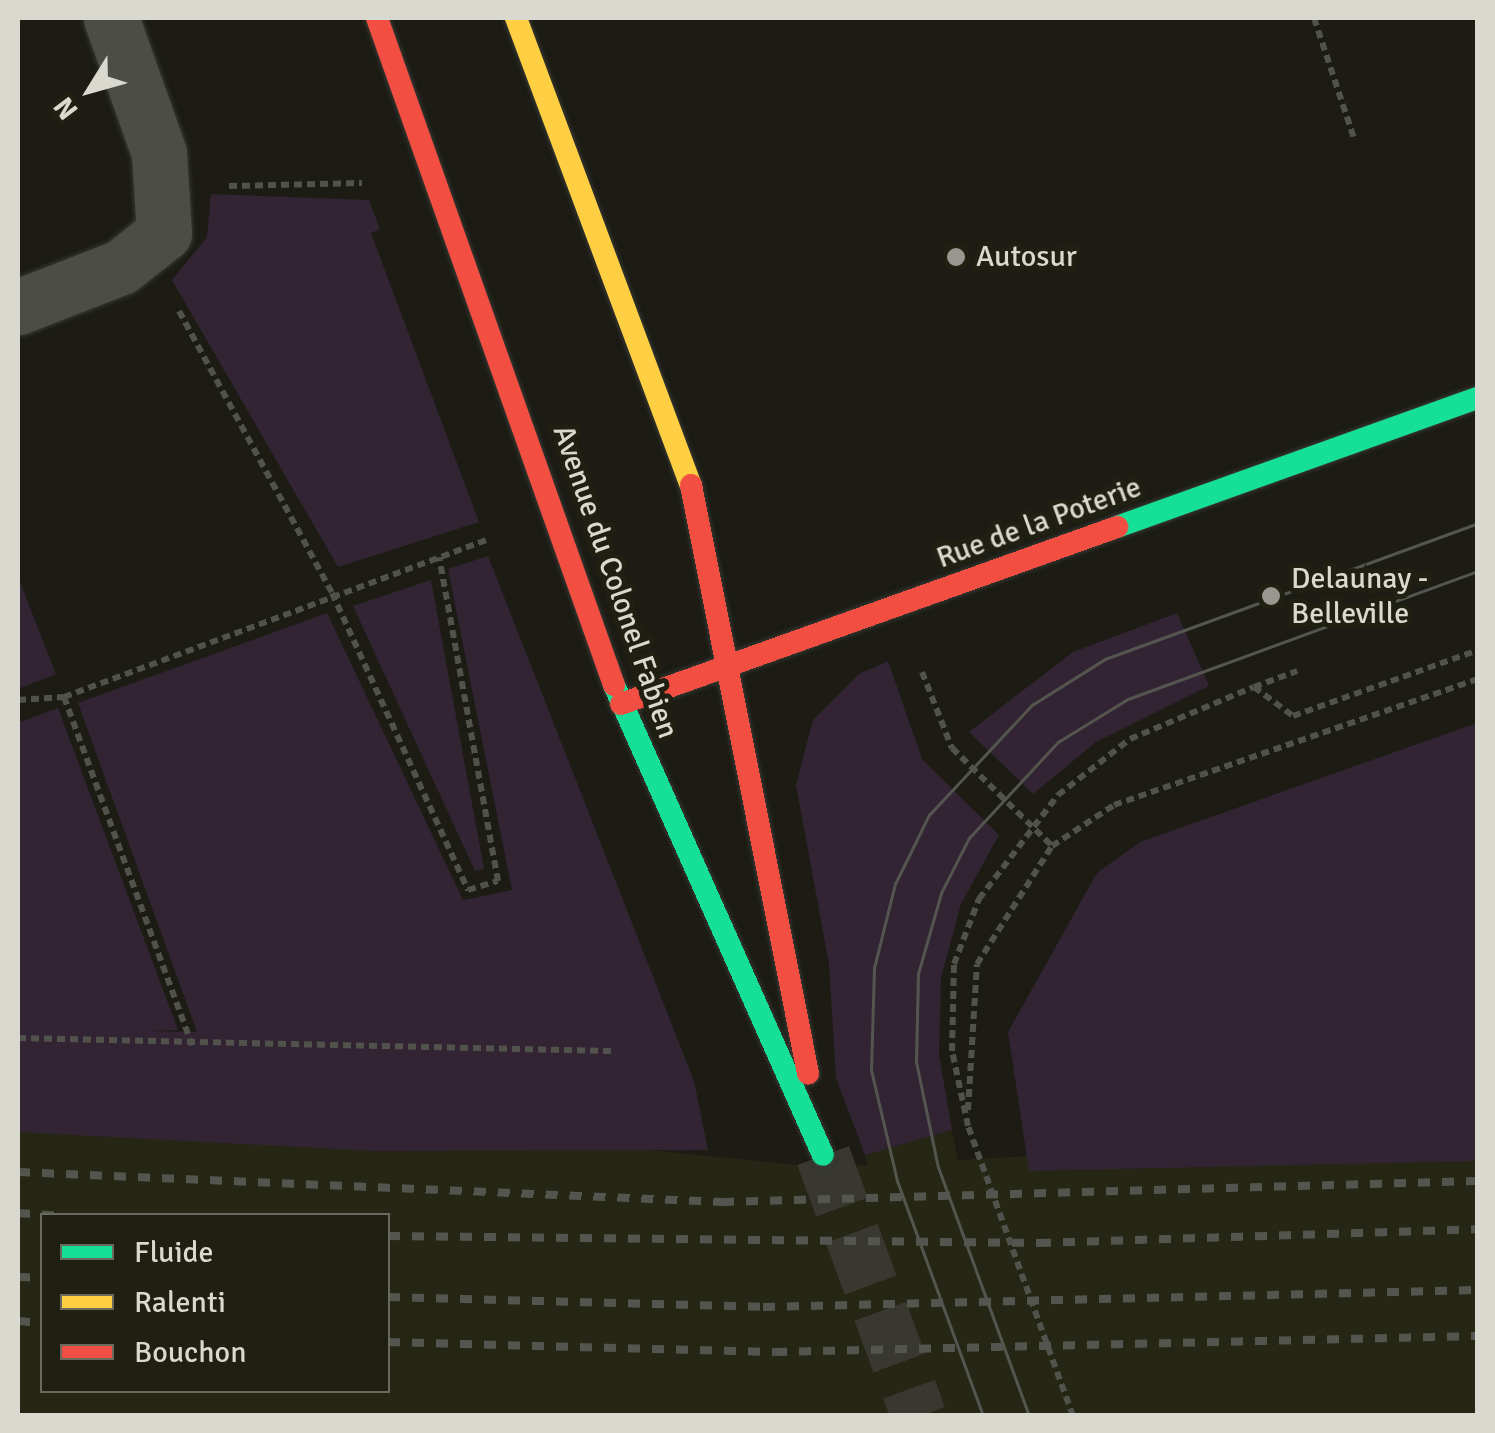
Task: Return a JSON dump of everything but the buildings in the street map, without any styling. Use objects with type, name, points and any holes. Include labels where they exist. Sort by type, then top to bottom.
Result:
[{"type":"main road","name":"Avenue du Colonel Fabien","points":[[377,18],[621,704],[822,1155],[736,665]]},
{"type":"main road","points":[[516,18],[701,512],[736,665]]},
{"type":"main road","name":"Rue de la Poterie","points":[[621,704],[1478,398]]},
{"type":"street","points":[[18,307],[148,251],[164,233],[166,188],[111,18]]},
{"type":"path","points":[[1314,18],[1354,138]]},
{"type":"path","points":[[166,188],[438,181]]},
{"type":"path","points":[[18,700],[64,696],[332,592],[438,557],[498,881],[468,890],[332,592],[172,299]]},
{"type":"path","points":[[898,606],[952,748],[1052,846]]},
{"type":"path","points":[[1254,686],[1292,716],[1478,650]]},
{"type":"path","points":[[1073,1416],[968,1126],[952,1051],[954,964],[979,899],[1032,824],[1130,740],[1296,671]]},
{"type":"path","points":[[968,1126],[977,964],[1052,846],[1114,805],[1478,679]]},
{"type":"path","points":[[64,696],[192,1045]]},
{"type":"path","points":[[18,1038],[612,1052]]},
{"type":"shaded area","points":[[211,194],[369,200],[380,229],[371,233],[479,522],[338,567],[172,280],[207,237]]},
{"type":"shaded area","points":[[488,556],[694,1081],[708,1150],[375,1151],[18,1132],[18,723],[58,708],[178,1030],[145,1031],[197,1032],[78,703],[327,613],[463,900],[512,890],[448,569]]},
{"type":"shaded area","points":[[18,577],[56,674],[18,689]]},
{"type":"shaded area","points":[[431,580],[484,869],[475,871],[353,606]]},
{"type":"shaded area","points":[[1177,613],[1209,686],[1096,742],[1033,794],[969,732],[1073,652]]},
{"type":"shaded area","points":[[888,661],[922,759],[999,835],[961,904],[941,978],[939,1055],[952,1130],[865,1155],[836,1078],[829,964],[796,785],[813,720],[859,674]]},
{"type":"shaded area","points":[[1477,723],[1477,1161],[1029,1171],[1008,1032],[1097,873],[1140,842]]},
{"type":"shaded area","points":[[18,1085],[825,1168],[868,1165],[865,1155],[952,1130],[958,1160],[1477,1130],[1477,1415],[18,1415]]},
{"type":"tunnel","points":[[823,1155],[919,1416]]},
{"type":"tram line","points":[[983,1416],[897,1181],[871,1070],[874,968],[895,884],[929,815],[1032,705],[1105,659],[1478,523]]},
{"type":"tram line","points":[[1029,1416],[938,1168],[916,1062],[918,974],[941,893],[969,838],[1058,742],[1128,699],[1478,571]]},
{"type":"railway","points":[[18,1172],[722,1202],[1478,1181]]},
{"type":"railway","points":[[18,1213],[40,1214]]},
{"type":"railway","points":[[390,1236],[1039,1243],[1478,1229]]},
{"type":"railway","points":[[18,1277],[40,1278]]},
{"type":"railway","points":[[390,1297],[763,1307],[1478,1290]]},
{"type":"railway","points":[[18,1321],[40,1323]]},
{"type":"railway","points":[[390,1342],[775,1352],[1478,1336]]},
{"type":"traffic: fast","points":[[1117,527],[1478,398]]},
{"type":"traffic: fast","points":[[614,685],[823,1155]]},
{"type":"traffic: slow","points":[[516,18],[691,485]]},
{"type":"traffic: jam","points":[[377,18],[614,685]]},
{"type":"traffic: jam","points":[[691,485],[808,1073]]},
{"type":"traffic: jam","points":[[621,704],[1117,527]]},
{"type":"place","name":"Autosur","points":[[956,257]]},
{"type":"place","name":"Delaunay - Belleville","points":[[1271,596]]}]
